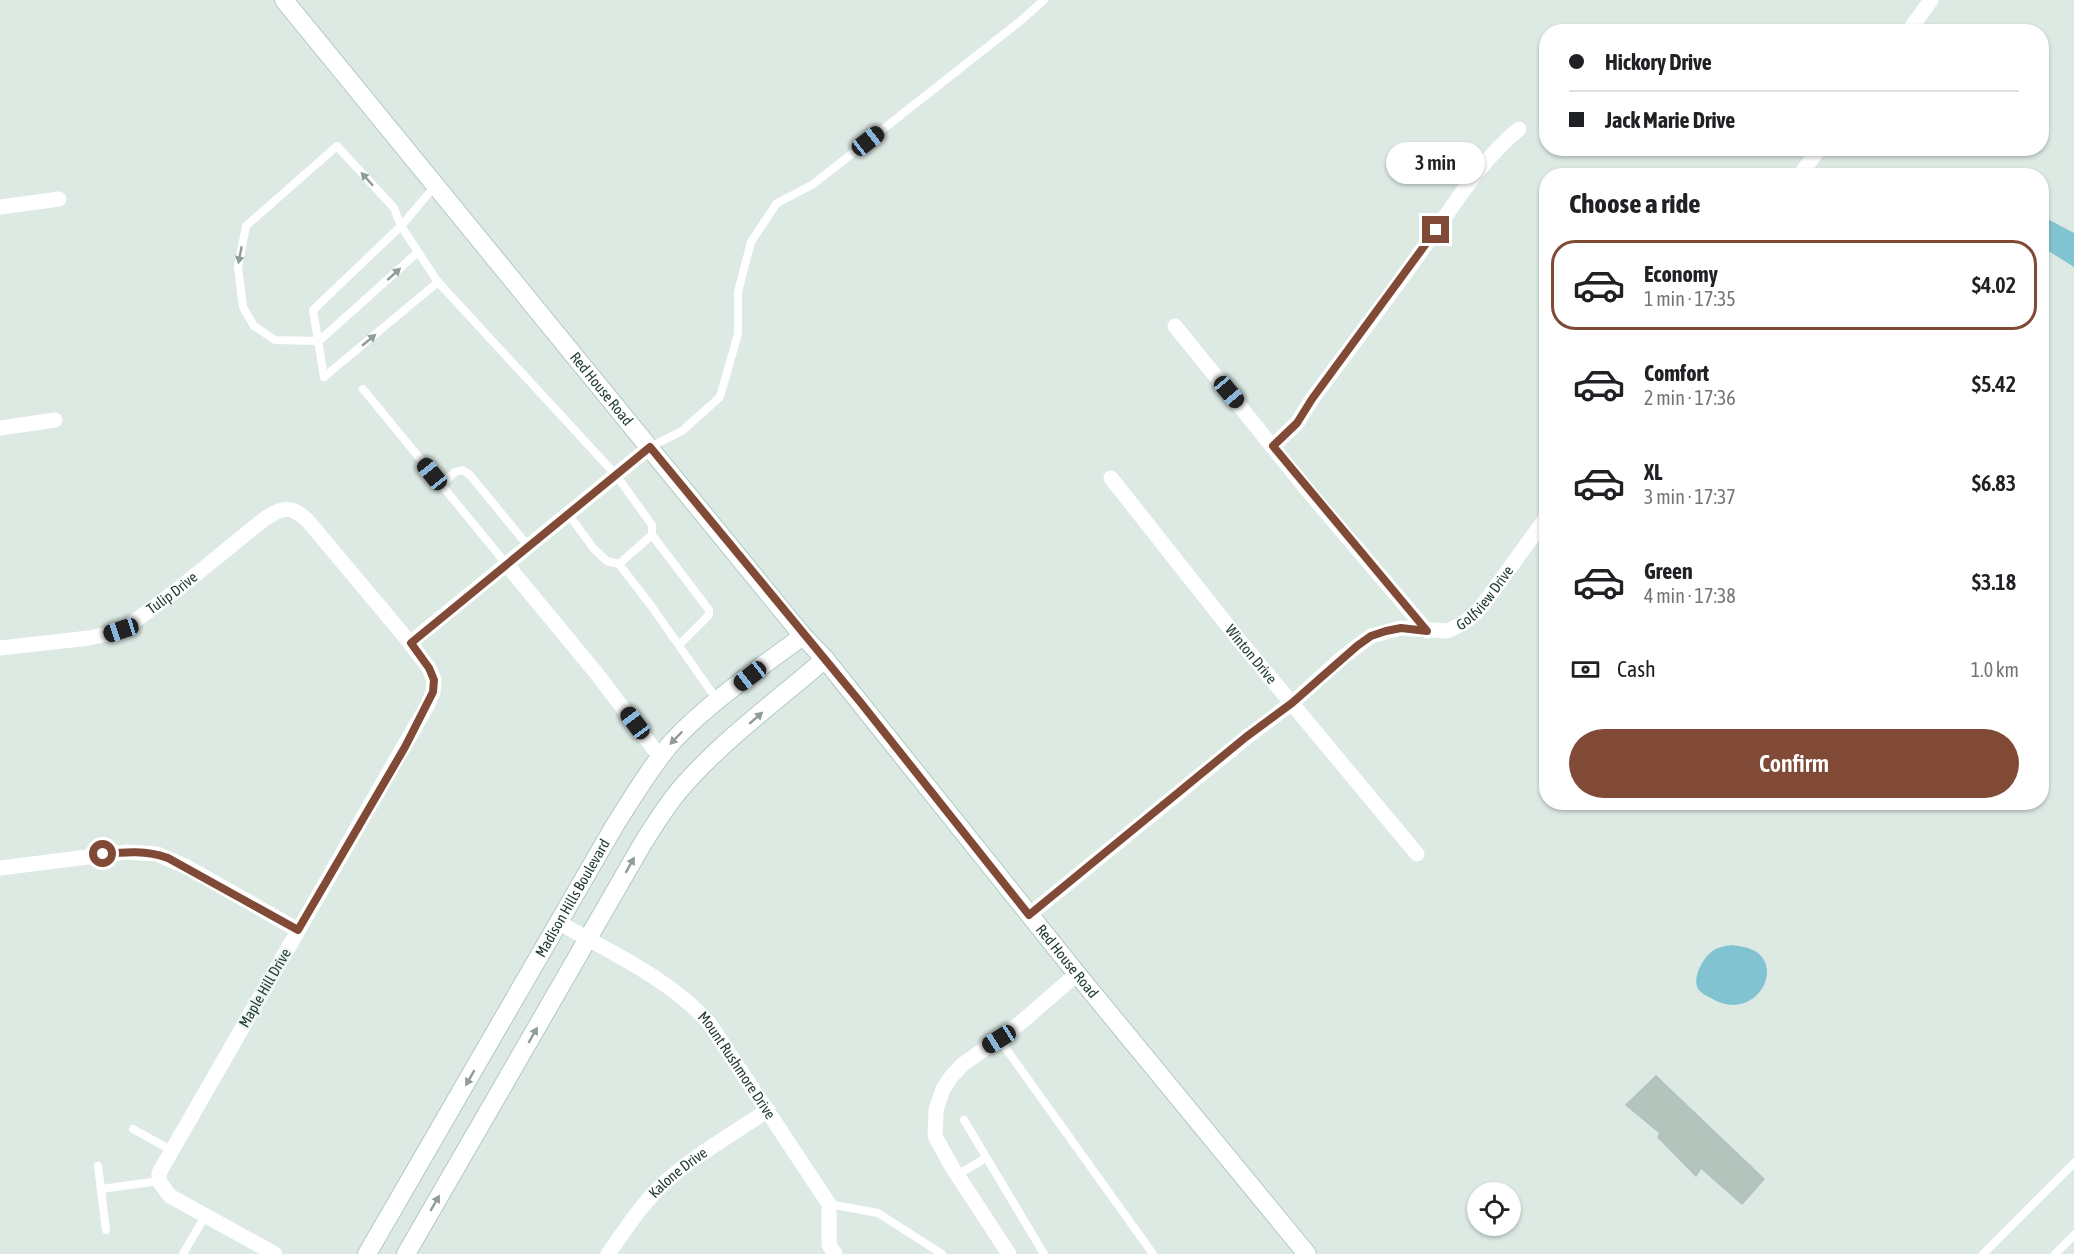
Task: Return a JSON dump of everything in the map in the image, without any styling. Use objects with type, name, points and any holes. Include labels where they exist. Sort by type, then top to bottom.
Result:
[{"type":"main road","name":"Red House Road","points":[[284,0],[803,636],[825,659],[1029,915],[1307,1254]]},
{"type":"main road","name":"Madison Hills Boulevard","points":[[367,1254],[566,926],[615,825],[660,757],[673,741],[718,701],[803,636]]},
{"type":"main road","points":[[406,1254],[642,843],[683,786],[711,757],[825,659]]},
{"type":"street","points":[[1914,24],[1931,0]]},
{"type":"street","points":[[1273,446],[1305,413],[1312,399],[1424,248],[1473,176],[1501,144],[1519,129]]},
{"type":"street","points":[[0,207],[59,199]]},
{"type":"street","points":[[1175,326],[1427,631]]},
{"type":"street","points":[[0,428],[56,420]]},
{"type":"street","points":[[411,643],[650,447]]},
{"type":"street","name":"Winton Drive","points":[[1111,478],[1417,854]]},
{"type":"street","name":"Maple Hill Drive","points":[[159,1181],[159,1173],[171,1150],[405,747],[433,692],[434,680],[429,668],[411,643],[328,543],[301,513],[292,509]]},
{"type":"street","name":"Tulip Drive","points":[[0,648],[89,638],[121,630],[177,590],[274,512],[292,509]]},
{"type":"street","name":"Golfview Drive","points":[[1029,915],[1246,737],[1292,703],[1343,657],[1371,636],[1401,628],[1447,631],[1462,624],[1476,613],[1539,528]]},
{"type":"street","points":[[507,565],[597,674],[660,757]]},
{"type":"street","points":[[0,868],[127,852],[157,854],[187,867],[298,930]]},
{"type":"street","name":"Mount Rushmore Drive","points":[[566,926],[673,989],[698,1010],[721,1038],[829,1204]]},
{"type":"street","points":[[1009,1254],[957,1175],[935,1136],[936,1110],[943,1089],[951,1077],[982,1050],[1019,1024],[1077,974]]},
{"type":"street","name":"Kalone Drive","points":[[608,1254],[645,1203],[661,1186],[679,1170],[768,1110]]},
{"type":"street","points":[[159,1181],[170,1196],[274,1254]]},
{"type":"street","points":[[829,1204],[829,1245],[835,1254]]},
{"type":"lane","points":[[650,447],[682,431],[720,397],[738,334],[738,292],[751,242],[777,203],[812,185],[1044,0]]},
{"type":"lane","points":[[418,252],[319,341],[275,340],[254,326],[243,307],[238,267],[246,226],[337,146],[394,208],[401,226],[438,282],[616,475],[652,525],[652,535],[709,610],[709,615],[679,645]]},
{"type":"lane","points":[[435,186],[401,226],[313,310],[324,377],[438,282]]},
{"type":"lane","points":[[363,388],[507,565]]},
{"type":"lane","points":[[441,485],[455,472],[462,470],[469,474],[529,548]]},
{"type":"lane","points":[[569,515],[594,549],[607,561],[619,564],[718,701]]},
{"type":"lane","points":[[619,564],[652,535]]},
{"type":"lane","points":[[999,1039],[1153,1254]]},
{"type":"lane","points":[[964,1120],[1044,1254]]},
{"type":"lane","points":[[133,1129],[171,1150]]},
{"type":"lane","points":[[957,1175],[987,1158]]},
{"type":"lane","points":[[1983,1254],[2074,1163]]},
{"type":"lane","points":[[98,1166],[106,1230]]},
{"type":"lane","points":[[101,1190],[159,1181]]},
{"type":"lane","points":[[829,1204],[878,1213],[942,1254]]},
{"type":"lane","points":[[183,1254],[205,1216]]},
{"type":"lane","points":[[2055,1254],[2074,1234]]},
{"type":"water","points":[[2049,220],[2074,233],[2074,267],[2049,251]]},
{"type":"water","points":[[1732,945],[1755,951],[1764,960],[1767,970],[1766,981],[1760,991],[1751,1000],[1740,1004],[1726,1004],[1708,996],[1699,990],[1696,981],[1701,965],[1710,953],[1723,946]]},
{"type":"building","points":[[1656,1076],[1764,1179],[1742,1204],[1701,1168],[1696,1176],[1658,1137],[1660,1133],[1626,1105]]},
{"type":"route","points":[[103,854],[148,852],[168,858],[298,930],[405,747],[433,692],[434,680],[429,668],[411,643],[650,447],[803,636],[861,703],[1029,915],[1246,737],[1292,703],[1316,680],[1371,636],[1401,628],[1427,631],[1273,446],[1305,413],[1312,399],[1436,230]]}]
